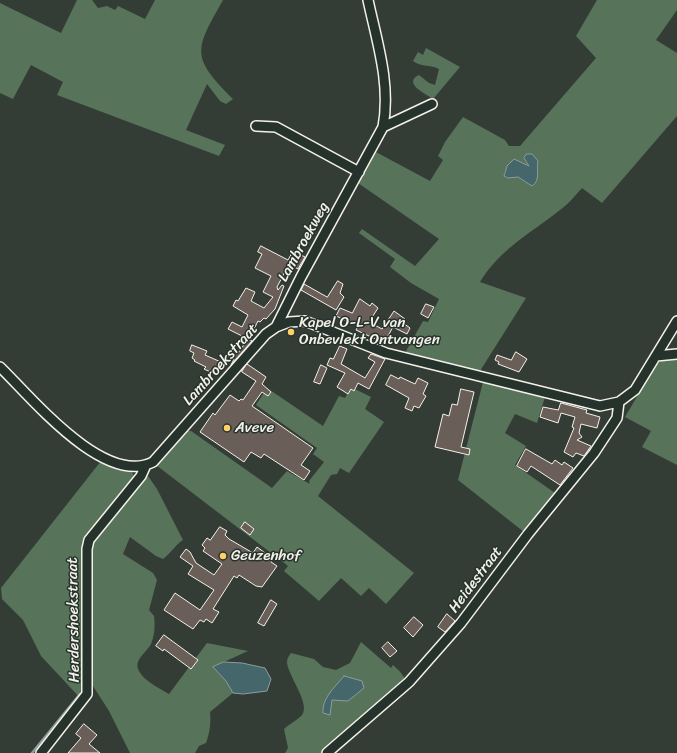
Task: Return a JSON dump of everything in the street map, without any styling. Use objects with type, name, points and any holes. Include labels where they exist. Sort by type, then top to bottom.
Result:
[{"type":"street","name":"Lambroekweg","points":[[276,327],[301,277],[384,127],[387,107],[386,86],[368,0]]},
{"type":"street","points":[[384,127],[432,104]]},
{"type":"street","points":[[256,126],[269,126],[281,130],[359,172]]},
{"type":"street","name":"Lambroekstraat","points":[[146,465],[153,462],[266,334],[276,327],[289,322],[306,321],[386,353],[420,363],[600,406],[619,402],[635,390],[677,321]]},
{"type":"street","points":[[656,356],[677,354]]},
{"type":"street","points":[[0,367],[60,427],[80,444],[105,458],[132,467],[146,465]]},
{"type":"street","name":"Heidestraat","points":[[327,753],[409,682],[461,623],[528,534],[594,453],[617,418],[619,402]]},
{"type":"street","name":"Herdershoekstraat","points":[[41,753],[87,694],[87,556],[89,540],[141,476],[146,465]]},
{"type":"green space","points":[[77,0],[92,0],[98,8],[107,6],[115,10],[118,6],[145,19],[155,0],[223,0],[207,31],[201,52],[209,72],[233,99],[226,104],[220,101],[207,84],[186,130],[225,145],[219,156],[57,95],[63,82],[31,65],[13,99],[0,93],[0,3],[61,33]]},
{"type":"green space","points":[[597,0],[677,0],[677,10],[656,40],[677,53],[677,116],[602,203],[582,188],[565,206],[508,249],[488,270],[480,282],[526,298],[480,371],[405,353],[423,321],[428,322],[439,299],[411,283],[390,267],[395,259],[359,233],[362,229],[415,266],[439,239],[358,183],[374,151],[430,181],[443,160],[438,156],[445,142],[463,117],[505,140],[509,146],[520,146],[596,58],[576,36]],"holes":[[[524,158],[538,173],[529,184],[518,177],[506,178],[504,173],[514,159],[529,167]]]},
{"type":"green space","points":[[426,48],[460,67],[433,99],[417,88],[413,81],[414,78],[419,75],[429,83],[435,85],[439,69],[413,61],[418,52],[423,55]]},
{"type":"green space","points":[[677,359],[677,465],[642,447],[651,431],[625,417],[655,366],[662,360]]},
{"type":"green space","points":[[483,382],[545,397],[537,423],[515,414],[505,433],[526,446],[515,465],[555,493],[524,532],[458,480]]},
{"type":"green space","points":[[351,387],[371,397],[365,409],[384,422],[349,473],[340,468],[337,474],[331,475],[318,496],[414,573],[386,604],[369,588],[361,596],[341,578],[319,601],[284,571],[288,566],[156,465],[186,431],[191,431],[272,488],[287,471],[310,484],[309,481],[324,462],[313,454],[317,448],[256,405],[267,388],[323,426],[339,396],[345,398]]},
{"type":"green space","points":[[101,461],[131,470],[134,476],[84,541],[82,560],[85,690],[81,699],[41,656],[23,620],[2,599],[1,588]]},
{"type":"green space","points":[[148,476],[157,489],[183,540],[163,559],[156,556],[130,537],[123,554],[153,573],[157,580],[149,610],[154,616],[154,635],[151,645],[138,663],[137,667],[141,675],[156,687],[169,694],[207,643],[248,651],[213,667],[226,681],[233,693],[210,712],[210,728],[206,743],[199,746],[195,753],[130,753],[109,711],[93,686],[91,544]]},
{"type":"green space","points":[[361,642],[391,668],[393,665],[399,671],[405,679],[409,690],[335,753],[285,753],[288,748],[284,729],[300,717],[304,710],[301,697],[288,667],[287,661],[291,653],[314,659],[323,667],[336,670],[350,663]]},
{"type":"water","points":[[527,154],[532,154],[538,161],[537,178],[535,184],[532,186],[518,177],[508,178],[504,176],[507,166],[514,159],[529,166],[524,158]]},
{"type":"water","points":[[224,662],[242,663],[265,668],[271,679],[267,691],[243,694],[233,693],[226,681],[213,667]]},
{"type":"water","points":[[344,676],[362,681],[364,688],[348,701],[332,700],[330,715],[323,713],[323,708],[327,698]]},
{"type":"building","points":[[261,246],[288,260],[293,251],[305,257],[298,269],[289,264],[277,287],[278,290],[282,285],[284,286],[275,309],[266,319],[264,318],[260,322],[258,321],[249,339],[252,341],[231,365],[234,359],[227,356],[230,349],[238,353],[248,339],[228,329],[232,322],[242,327],[248,315],[233,306],[236,300],[238,301],[246,288],[255,292],[251,301],[264,308],[273,297],[263,292],[271,276],[255,268],[262,254],[258,252]]},
{"type":"building","points":[[338,281],[343,284],[340,293],[344,297],[336,310],[301,290],[304,284],[327,297]]},
{"type":"building","points":[[360,299],[370,306],[372,303],[378,308],[369,322],[382,329],[394,311],[405,319],[403,323],[410,328],[407,334],[393,327],[384,343],[356,330],[358,326],[336,316],[340,308],[352,313]]},
{"type":"building","points":[[426,304],[434,307],[428,318],[421,314]]},
{"type":"building","points":[[192,345],[207,351],[205,355],[221,362],[215,374],[204,369],[206,367],[194,361],[195,360],[192,358],[194,353],[190,351]]},
{"type":"building","points":[[340,346],[347,349],[341,364],[365,378],[375,362],[368,358],[371,354],[385,359],[369,389],[358,383],[354,391],[351,389],[348,394],[337,387],[345,373],[327,365],[330,358],[333,359]]},
{"type":"building","points":[[516,352],[527,359],[519,372],[498,364],[499,362],[495,360],[497,355],[511,360]]},
{"type":"building","points":[[247,364],[266,377],[262,384],[271,392],[268,396],[262,392],[252,406],[313,448],[301,465],[310,471],[304,480],[264,454],[261,458],[251,452],[244,462],[200,432],[213,413],[215,415],[230,395],[239,401],[241,399],[243,400],[256,381],[242,372]]},
{"type":"building","points":[[321,365],[327,368],[320,384],[314,382]]},
{"type":"building","points":[[391,375],[399,379],[400,377],[415,384],[418,378],[428,383],[423,394],[426,396],[419,408],[414,406],[412,411],[405,408],[409,398],[386,385]]},
{"type":"building","points":[[461,389],[474,392],[461,447],[470,449],[469,455],[435,447],[443,414],[449,416],[452,404],[457,405]]},
{"type":"building","points":[[561,403],[587,410],[586,413],[600,417],[597,428],[581,424],[579,433],[582,437],[577,440],[591,446],[584,456],[576,453],[573,457],[564,452],[574,428],[572,427],[575,417],[561,413],[558,423],[540,417],[543,407],[558,410]]},
{"type":"building","points":[[526,449],[552,464],[555,460],[562,465],[564,462],[573,468],[560,485],[531,466],[527,472],[517,466]]},
{"type":"building","points":[[245,522],[254,529],[250,535],[241,528]]},
{"type":"building","points":[[220,527],[227,531],[225,535],[229,539],[253,553],[257,547],[268,555],[267,556],[272,560],[271,562],[277,566],[262,587],[256,586],[239,575],[237,578],[234,576],[213,609],[219,612],[212,623],[206,619],[204,622],[200,620],[193,629],[164,610],[175,593],[200,610],[214,590],[188,574],[193,566],[180,557],[186,549],[190,552],[196,563],[214,575],[222,564],[203,551],[205,548],[202,545],[207,538],[210,540]]},
{"type":"building","points":[[271,600],[277,604],[264,626],[258,623]]},
{"type":"building","points":[[447,614],[455,621],[445,632],[438,627]]},
{"type":"building","points":[[414,617],[423,625],[413,637],[404,628]]},
{"type":"building","points":[[164,635],[198,660],[191,669],[164,649],[163,651],[156,646]]},
{"type":"building","points":[[388,642],[397,651],[390,657],[382,648]]},
{"type":"building","points":[[84,724],[97,735],[89,744],[100,753],[68,753],[81,738],[76,734]]},
{"type":"waterway","points":[[32,753],[80,694]]},
{"type":"place","name":"Kapel O-L-V van Onbevlekt Ontvangen","points":[[291,332]]},
{"type":"place","name":"Aveve","points":[[227,428]]},
{"type":"place","name":"Geuzenhof","points":[[223,556]]}]
